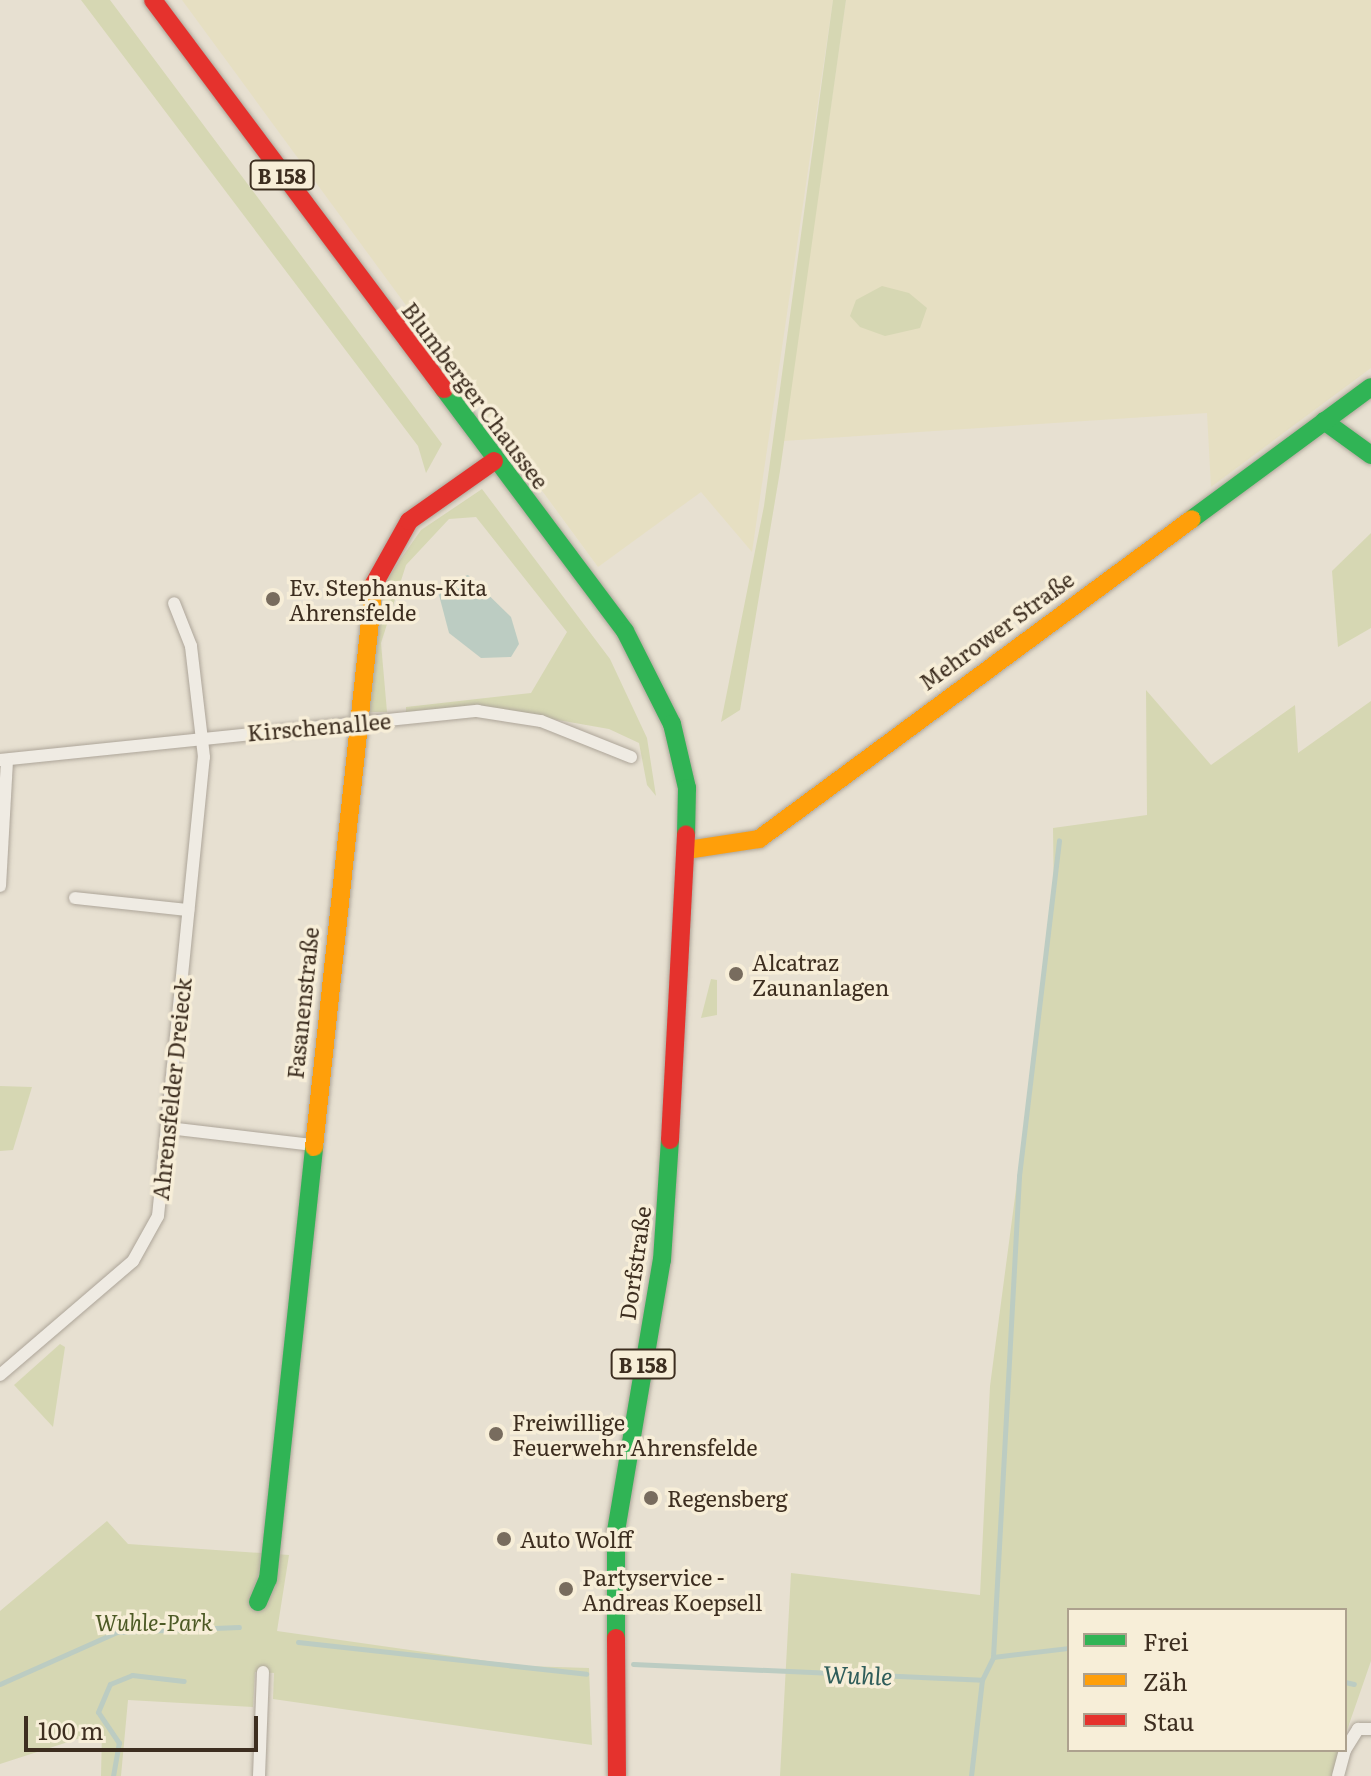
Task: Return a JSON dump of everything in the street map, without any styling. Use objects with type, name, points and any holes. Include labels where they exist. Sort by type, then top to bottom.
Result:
[{"type":"main road","name":"Blumberger Chaussee","points":[[153,0],[657,684],[687,788],[687,850]]},
{"type":"main road","name":"Mehrower Straße","points":[[687,850],[759,839],[1371,387]]},
{"type":"main road","points":[[1324,421],[1371,455]]},
{"type":"main road","name":"Fasanenstraße","points":[[258,1602],[268,1579],[355,724],[373,587],[385,555],[409,521],[494,461]]},
{"type":"main road","name":"Dorfstraße","points":[[617,1776],[616,1531],[665,1226],[687,850]]},
{"type":"street","name":"Ahrensfelder Dreieck","points":[[0,1375],[147,1244],[168,1128],[203,737],[191,646],[174,603]]},
{"type":"street","name":"Kirschenallee","points":[[4,760],[203,737],[509,712],[631,757]]},
{"type":"street","points":[[0,886],[4,760]]},
{"type":"street","points":[[75,898],[188,910]]},
{"type":"street","points":[[168,1128],[312,1145]]},
{"type":"street","points":[[259,1776],[263,1672]]},
{"type":"street","points":[[1347,1746],[1352,1735],[1371,1729]]},
{"type":"street","points":[[1338,1776],[1344,1752]]},
{"type":"shaded area","points":[[182,0],[833,0],[752,552],[701,492],[598,567]]},
{"type":"shaded area","points":[[846,0],[1371,0],[1371,368],[1211,487],[1207,413],[783,441]]},
{"type":"shaded area","points":[[468,575],[511,617],[519,644],[511,657],[481,658],[449,633],[439,595],[447,582]]},
{"type":"green space","points":[[81,0],[110,0],[442,444],[426,473],[418,446]]},
{"type":"green space","points":[[833,0],[846,0],[780,471],[740,710],[721,722],[764,506]]},
{"type":"green space","points":[[882,286],[909,293],[927,308],[920,328],[885,336],[860,327],[850,316],[856,300]]},
{"type":"green space","points":[[482,489],[610,659],[647,738],[656,796],[647,785],[639,743],[609,729],[479,706],[406,715],[406,707],[531,693],[567,632],[476,517],[449,519],[406,565],[381,643],[387,712],[365,712],[384,583],[421,530]]},
{"type":"green space","points":[[1371,533],[1371,628],[1338,647],[1332,571]]},
{"type":"green space","points":[[1146,690],[1211,765],[1295,705],[1298,753],[1371,701],[1371,1661],[1347,1730],[1347,1608],[1067,1608],[1067,1752],[1340,1752],[1334,1776],[780,1776],[791,1573],[980,1595],[990,1386],[1054,902],[1053,828],[1147,815]]},
{"type":"green space","points":[[711,979],[717,980],[717,1015],[701,1018]]},
{"type":"green space","points":[[0,1086],[32,1087],[13,1150],[0,1151]]},
{"type":"green space","points":[[60,1344],[65,1347],[53,1427],[14,1385]]},
{"type":"green space","name":"Wuhle-Park","points":[[107,1521],[128,1544],[289,1555],[277,1631],[523,1666],[589,1668],[592,1745],[273,1699],[274,1673],[255,1672],[253,1707],[128,1700],[121,1776],[101,1776],[102,1731],[0,1764],[0,1611]]},
{"type":"waterway","points":[[993,1657],[1019,1176],[1059,840]]},
{"type":"waterway","name":"Wuhle","points":[[0,1684],[117,1632],[239,1627]]},
{"type":"waterway","name":"Wuhle","points":[[298,1642],[586,1674]]},
{"type":"waterway","name":"Wuhle","points":[[633,1664],[982,1680],[993,1657],[1067,1648]]},
{"type":"waterway","points":[[113,1776],[119,1743],[98,1712],[110,1684],[132,1675],[184,1681]]},
{"type":"waterway","points":[[971,1776],[982,1680]]},
{"type":"waterway","name":"Wuhle","points":[[1347,1682],[1354,1684]]},
{"type":"traffic: fast","points":[[1192,519],[1371,387]]},
{"type":"traffic: fast","points":[[444,389],[625,631],[672,724],[687,788],[686,834]]},
{"type":"traffic: fast","points":[[1324,421],[1371,455]]},
{"type":"traffic: fast","points":[[616,1638],[616,1531],[662,1260],[670,1140]]},
{"type":"traffic: fast","points":[[258,1602],[268,1579],[314,1147]]},
{"type":"traffic: slow","points":[[687,850],[759,839],[1192,519]]},
{"type":"traffic: slow","points":[[314,1147],[374,584]]},
{"type":"traffic: jam","points":[[153,0],[444,389]]},
{"type":"traffic: jam","points":[[374,584],[409,521],[494,461]]},
{"type":"traffic: jam","points":[[670,1140],[686,834]]},
{"type":"traffic: jam","points":[[616,1638],[617,1776]]},
{"type":"place","name":"Ev. Stephanus-Kita Ahrensfelde","points":[[273,599]]},
{"type":"place","name":"Alcatraz Zaunanlagen","points":[[736,974]]},
{"type":"place","name":"Freiwillige Feuerwehr Ahrensfelde","points":[[496,1434]]},
{"type":"place","name":"Regensberg","points":[[651,1498]]},
{"type":"place","name":"Auto Wolff","points":[[504,1539]]},
{"type":"place","name":"Partyservice - Andreas Koepsell","points":[[566,1589]]}]
